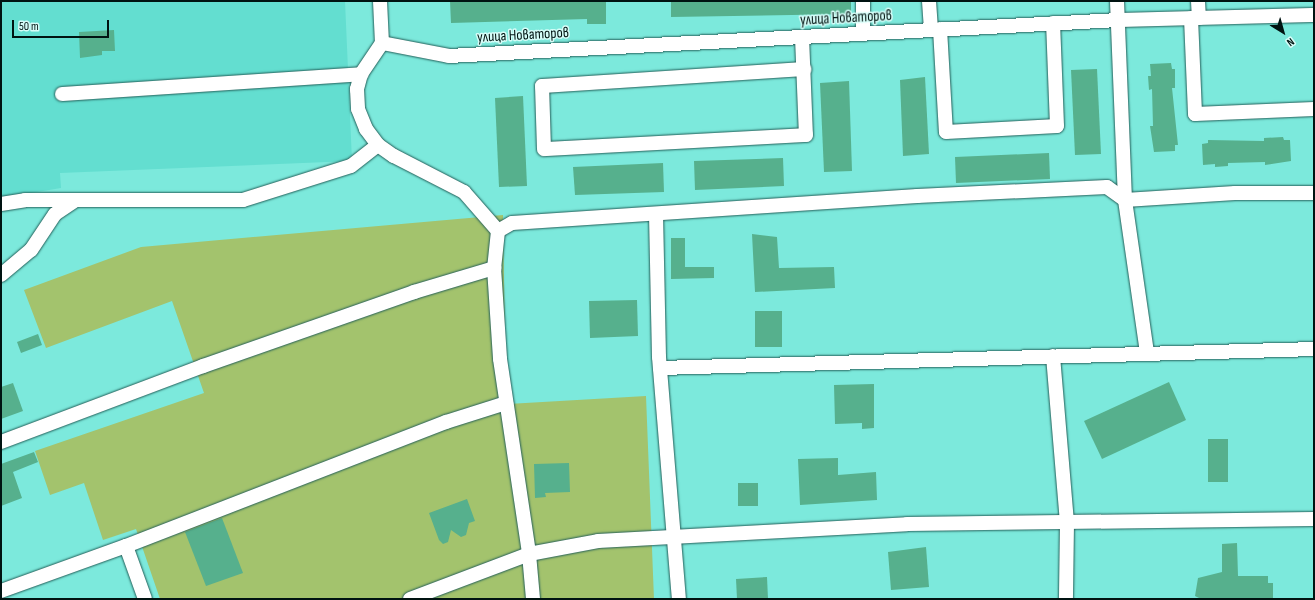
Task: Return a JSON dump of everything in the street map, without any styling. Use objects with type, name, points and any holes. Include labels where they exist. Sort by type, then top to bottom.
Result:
[{"type":"street","points":[[380,1],[382,43],[361,74],[357,89],[358,109],[366,129],[378,145],[394,156],[464,192],[498,231],[494,268],[500,359],[529,554],[533,599]]},
{"type":"street","points":[[863,1],[863,34]]},
{"type":"street","points":[[929,1],[936,30],[946,132],[1057,126],[1052,23]]},
{"type":"street","points":[[1117,1],[1125,200],[1147,354]]},
{"type":"street","points":[[1198,1],[1195,18],[1195,114],[1314,109]]},
{"type":"street","name":"улица Новаторов","points":[[382,43],[448,56],[1052,23],[1314,15]]},
{"type":"street","points":[[802,37],[804,68],[806,135],[544,149],[542,86],[804,68]]},
{"type":"street","points":[[62,94],[361,74]]},
{"type":"street","points":[[1,204],[25,200],[73,202],[243,200],[351,166],[378,145]]},
{"type":"street","points":[[498,231],[512,223],[918,196],[1107,187],[1125,200],[1235,193],[1314,193]]},
{"type":"street","points":[[1,275],[30,250],[55,214],[73,202]]},
{"type":"street","points":[[656,214],[660,368],[679,599]]},
{"type":"street","points":[[1,442],[203,366],[414,292],[494,268]]},
{"type":"street","points":[[660,368],[1314,349]]},
{"type":"street","points":[[1053,356],[1067,523],[1066,599]]},
{"type":"street","points":[[1,591],[126,546],[446,422],[506,403]]},
{"type":"street","points":[[410,599],[529,554],[598,541],[907,524],[1314,519]]},
{"type":"street","points":[[126,546],[145,599]]},
{"type":"shaded area","points":[[1,1],[345,1],[352,161],[60,173],[61,188],[1,198]]},
{"type":"shaded area","points":[[503,215],[506,404],[646,396],[654,599],[160,599],[136,529],[103,540],[84,483],[50,495],[35,451],[204,393],[172,301],[46,348],[24,290],[141,247]]},
{"type":"building","points":[[450,1],[606,1],[606,24],[587,24],[587,19],[451,23]]},
{"type":"building","points":[[671,1],[851,1],[851,14],[671,17]]},
{"type":"building","points":[[114,30],[115,51],[102,51],[102,55],[80,58],[79,32]]},
{"type":"building","points":[[1171,63],[1172,69],[1175,69],[1175,88],[1172,88],[1178,145],[1175,145],[1175,151],[1154,152],[1150,126],[1153,126],[1152,89],[1149,90],[1148,76],[1151,76],[1150,64]]},
{"type":"building","points":[[1097,69],[1101,154],[1075,155],[1071,70]]},
{"type":"building","points":[[925,77],[929,154],[903,156],[900,80]]},
{"type":"building","points":[[849,81],[852,171],[824,172],[820,83]]},
{"type":"building","points":[[523,96],[527,186],[499,187],[495,98]]},
{"type":"building","points":[[1283,137],[1284,140],[1290,140],[1291,161],[1265,165],[1265,162],[1228,163],[1228,166],[1215,167],[1215,164],[1203,165],[1202,144],[1208,143],[1208,140],[1264,141],[1264,138]]},
{"type":"building","points":[[1049,153],[1050,179],[956,183],[955,157]]},
{"type":"building","points":[[783,158],[784,186],[695,190],[694,161]]},
{"type":"building","points":[[663,163],[664,192],[575,195],[573,167]]},
{"type":"building","points":[[752,234],[777,237],[779,268],[834,267],[835,288],[755,292]]},
{"type":"building","points":[[671,238],[685,238],[685,267],[714,267],[714,278],[671,279]]},
{"type":"building","points":[[637,300],[638,336],[590,338],[589,301]]},
{"type":"building","points":[[755,311],[782,311],[782,347],[755,347]]},
{"type":"building","points":[[38,334],[42,345],[21,353],[17,342]]},
{"type":"building","points":[[1169,382],[1186,420],[1102,459],[1084,421]]},
{"type":"building","points":[[13,383],[23,411],[1,419],[1,387]]},
{"type":"building","points":[[874,384],[874,428],[862,429],[862,423],[835,424],[834,385]]},
{"type":"building","points":[[1208,439],[1228,439],[1228,482],[1208,482]]},
{"type":"building","points":[[34,452],[38,462],[13,472],[22,498],[1,506],[1,464]]},
{"type":"building","points":[[838,458],[838,475],[876,472],[877,500],[800,505],[798,459]]},
{"type":"building","points":[[569,463],[570,492],[545,493],[546,497],[535,498],[534,464]]},
{"type":"building","points":[[738,483],[758,483],[758,506],[738,506]]},
{"type":"building","points":[[467,499],[475,521],[469,523],[466,535],[461,537],[451,530],[448,542],[443,544],[439,540],[429,513]]},
{"type":"building","points":[[222,518],[243,573],[206,586],[185,532]]},
{"type":"building","points":[[1237,543],[1238,576],[1268,576],[1268,583],[1273,583],[1273,599],[1201,599],[1195,596],[1198,578],[1222,572],[1222,544]]},
{"type":"building","points":[[926,547],[929,587],[891,590],[888,552]]},
{"type":"building","points":[[767,577],[768,599],[737,599],[736,579]]}]
